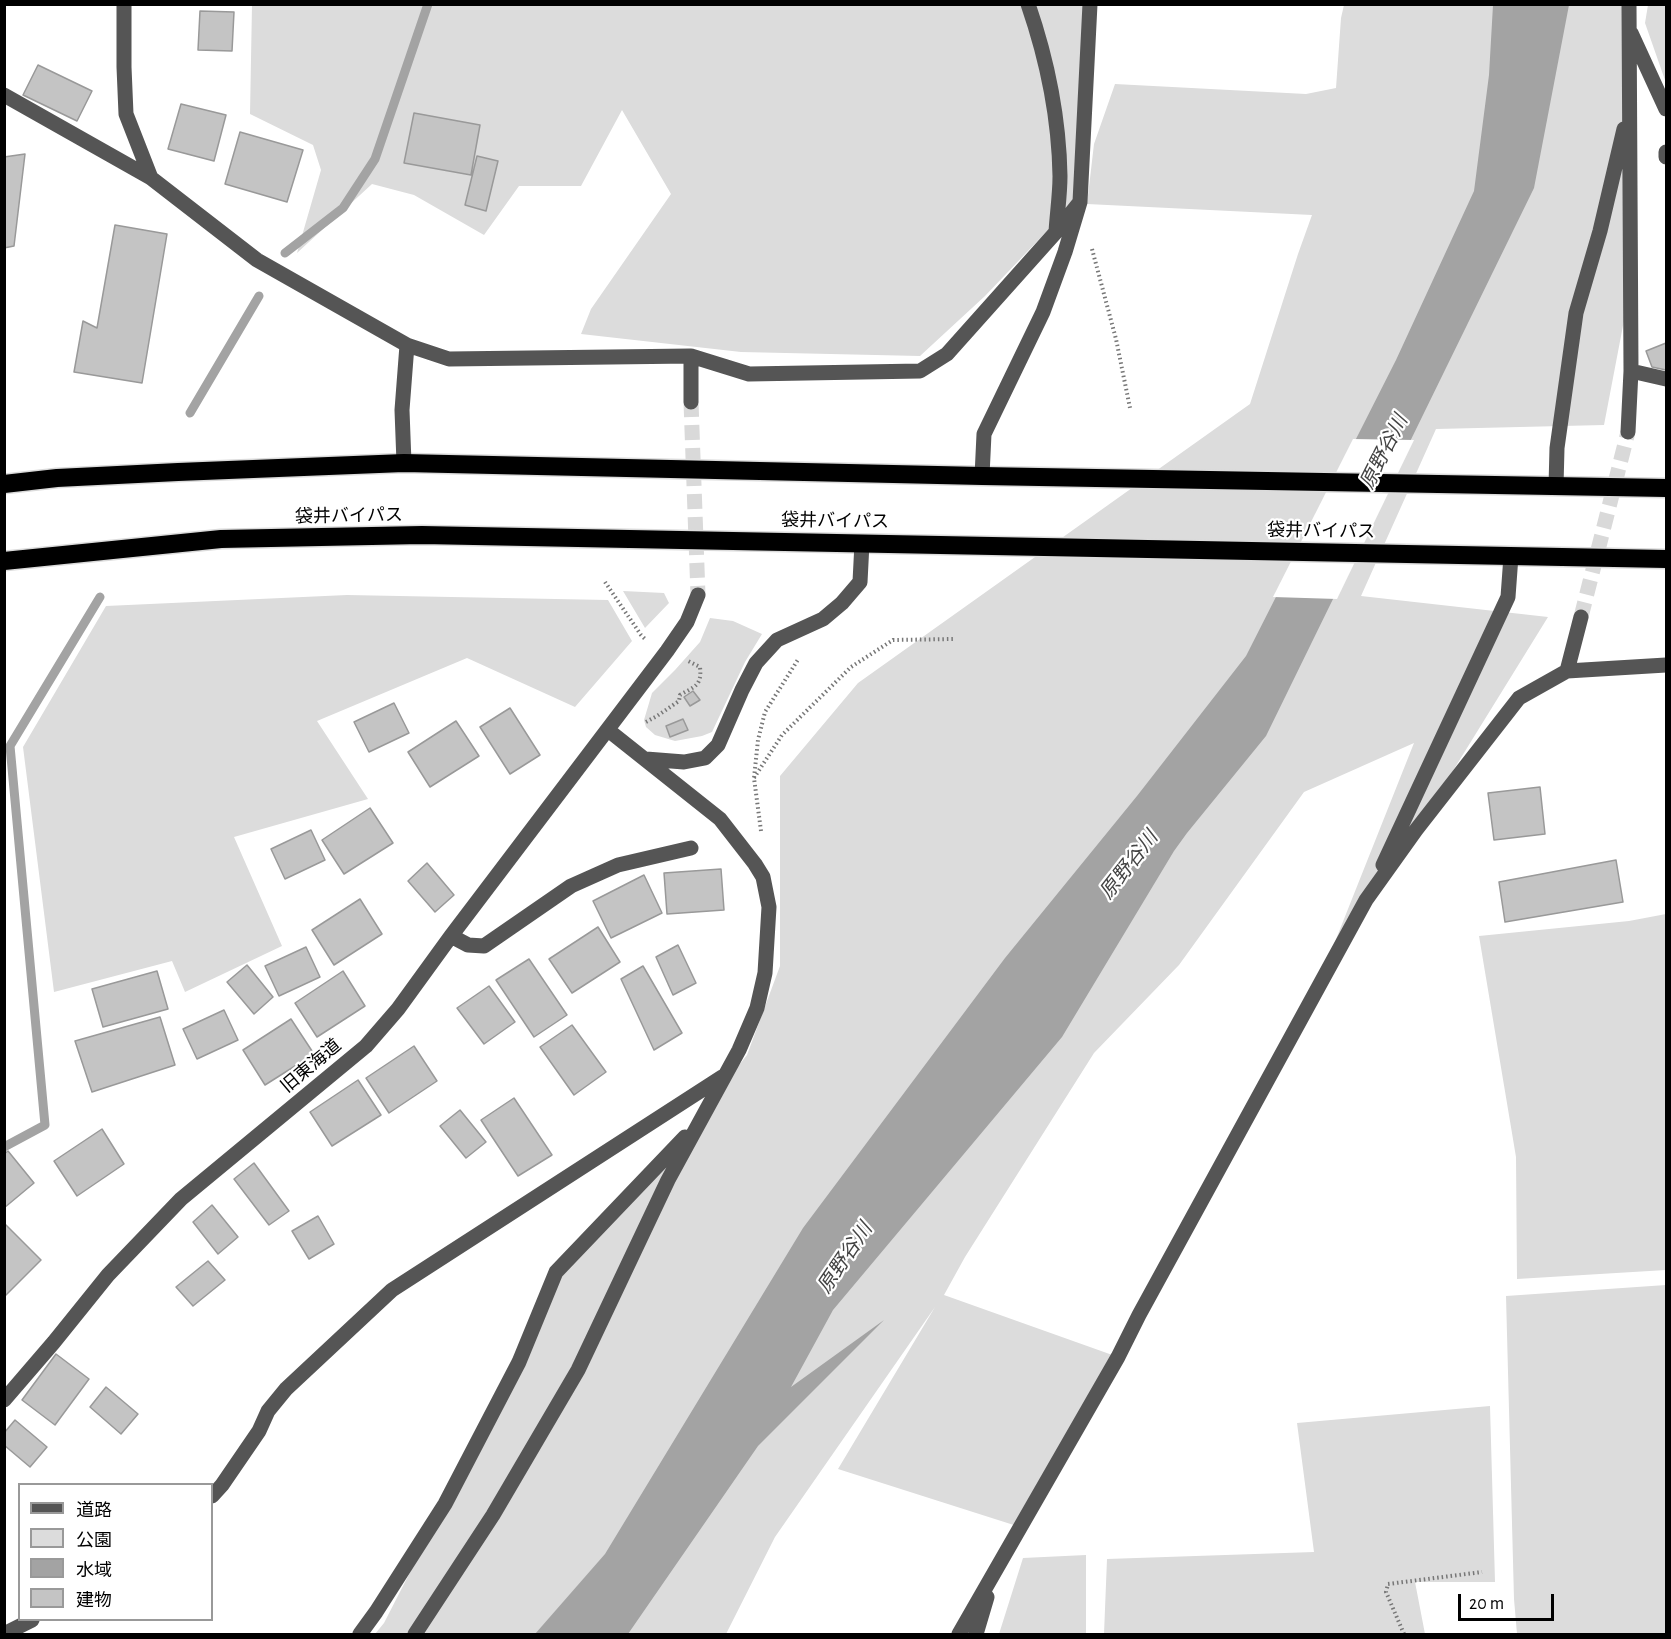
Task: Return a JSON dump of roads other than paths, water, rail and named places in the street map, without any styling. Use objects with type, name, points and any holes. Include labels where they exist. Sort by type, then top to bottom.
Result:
[{"type":"highway","points":[[4,484],[57,478],[168,472],[404,463],[1666,488]]},
{"type":"highway","name":"袋井バイパス","points":[[4,561],[232,538],[422,536],[1666,559]]},
{"type":"street","points":[[124,4],[126,114],[151,178]]},
{"type":"street","points":[[1028,4],[1041,42],[1054,107],[1060,177],[1056,232]]},
{"type":"street","points":[[982,476],[984,434],[1043,312],[1080,202],[1090,4]]},
{"type":"street","points":[[1628,432],[1631,371],[1629,4]]},
{"type":"street","points":[[1629,28],[1666,109]]},
{"type":"street","points":[[4,95],[151,178],[257,260],[407,345],[449,359],[691,356],[749,374],[920,371],[948,354],[1080,202]]},
{"type":"street","points":[[1556,486],[1557,448],[1576,313],[1600,231],[1630,103]]},
{"type":"street","points":[[1666,152],[1666,157]]},
{"type":"street","points":[[404,463],[402,410],[407,345]]},
{"type":"street","points":[[691,356],[691,402]]},
{"type":"street","points":[[1631,371],[1666,379]]},
{"type":"street","points":[[646,759],[684,762],[705,759],[718,745],[756,663],[777,640],[823,619],[842,603],[860,582],[861,543]]},
{"type":"street","points":[[959,1635],[1118,1357],[1366,900],[1508,597],[1510,556]]},
{"type":"street","name":"旧東海道","points":[[4,1400],[108,1275],[181,1199],[366,1046],[398,1009],[687,622],[698,595]]},
{"type":"street","points":[[1567,671],[1581,617]]},
{"type":"street","points":[[1366,900],[1416,830],[1520,698],[1567,671],[1666,665]]},
{"type":"street","points":[[415,1635],[493,1515],[578,1370],[668,1180],[739,1050],[756,1008],[765,973],[769,907],[763,877],[755,864],[720,819],[608,730]]},
{"type":"street","points":[[451,936],[468,945],[484,946],[571,886],[618,865],[691,848]]},
{"type":"street","points":[[213,1495],[258,1431],[267,1411],[286,1389],[393,1290],[725,1075]]},
{"type":"street","points":[[360,1635],[445,1504],[519,1362],[556,1272],[700,1122]]},
{"type":"street","points":[[976,1635],[994,1575]]},
{"type":"street","points":[[4,1634],[30,1621]]},
{"type":"water","name":"原野谷川","points":[[1493,5],[1569,5],[1534,188],[1266,736],[1174,851],[1062,1037],[833,1310],[791,1387],[884,1320],[758,1446],[628,1634],[535,1634],[605,1554],[803,1228],[1005,958],[1137,796],[1246,656],[1396,360],[1474,191],[1489,75]]},
{"type":"waterway","points":[[285,253],[343,208],[375,159],[428,4]]},
{"type":"waterway","points":[[190,413],[259,296]]},
{"type":"waterway","points":[[4,1147],[45,1125],[10,746],[100,597]]},
{"type":"tunnel","points":[[691,402],[698,595]]},
{"type":"tunnel","points":[[1581,617],[1628,432]]}]
